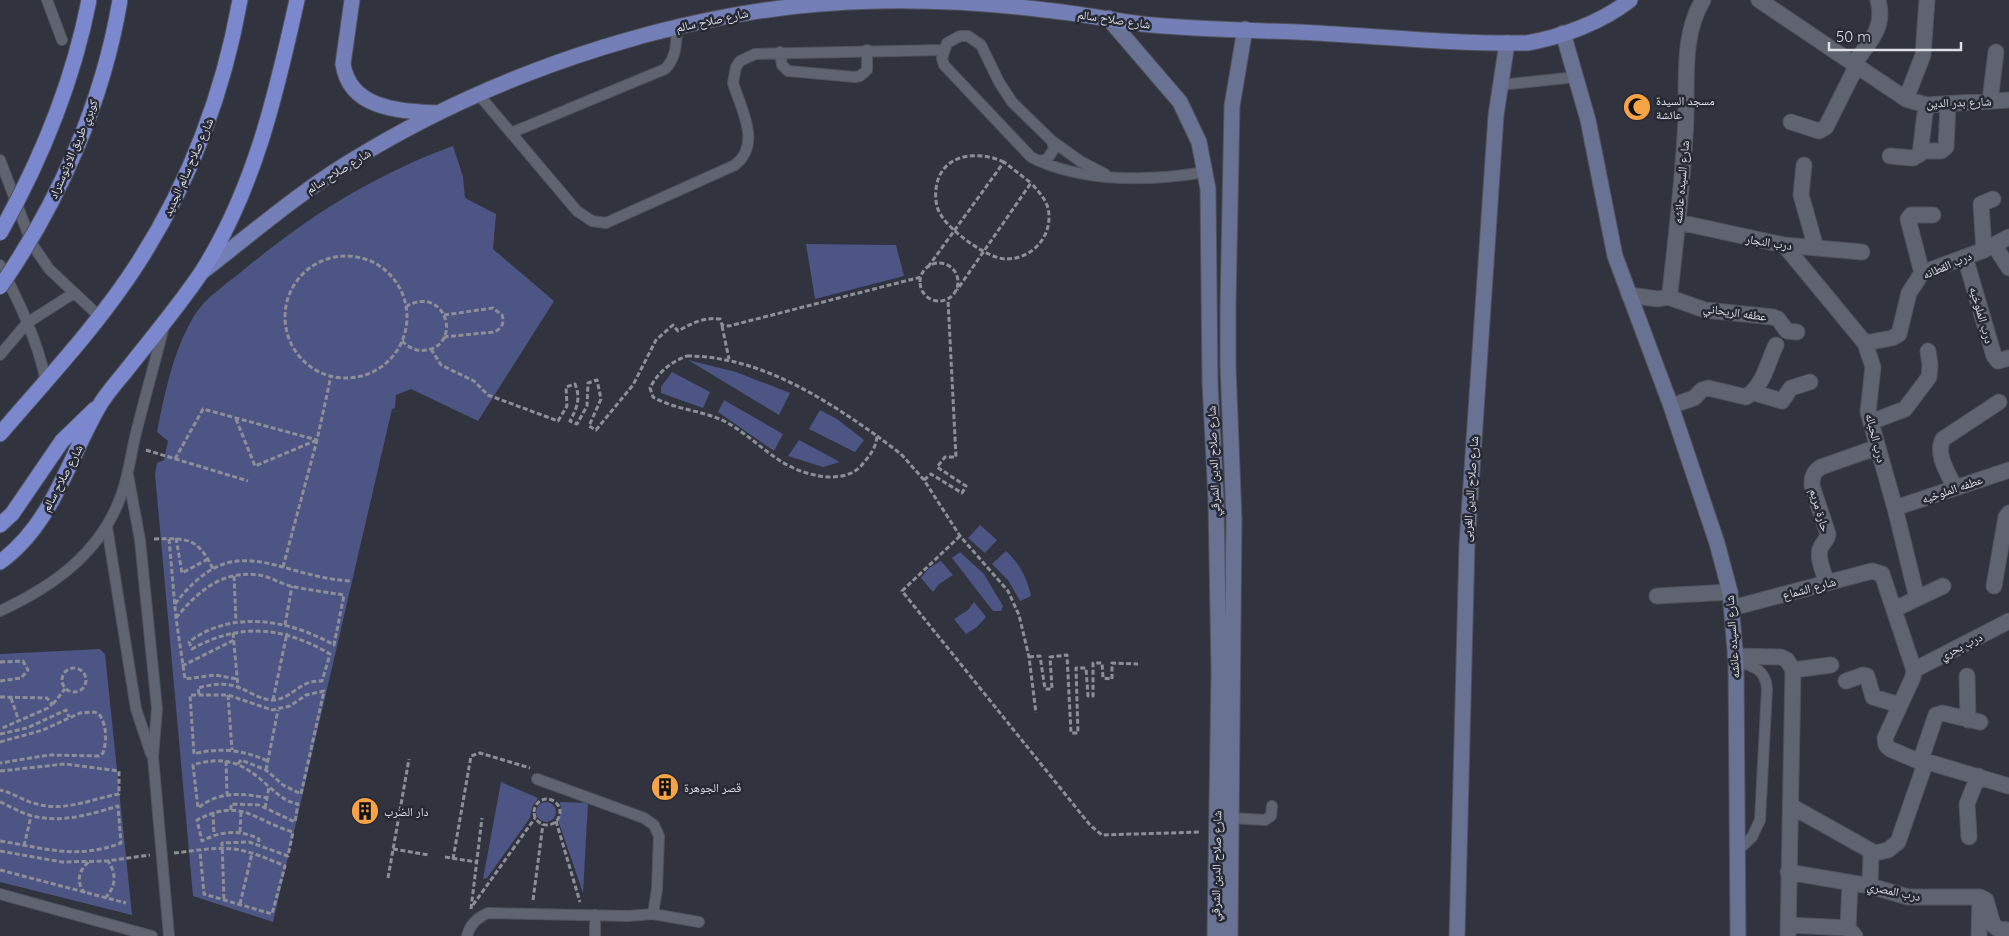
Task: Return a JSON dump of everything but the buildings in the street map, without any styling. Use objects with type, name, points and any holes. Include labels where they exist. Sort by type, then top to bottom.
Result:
[{"type":"highway","points":[[0,232],[24,191],[47,141],[72,68],[89,0]]},
{"type":"highway","name":"كوبري طريق الاوتوستراد","points":[[0,286],[50,205],[83,133],[103,74],[120,0]]},
{"type":"highway","name":"شارع صلاح سالم الجديد","points":[[99,316],[137,265],[168,213],[193,162],[211,117],[234,37],[240,0]]},
{"type":"highway","points":[[201,273],[231,220],[260,147],[278,86],[297,0]]},
{"type":"highway","name":"شارع صلاح سالم","points":[[0,562],[30,533],[51,504],[98,406],[201,273]]},
{"type":"highway","points":[[0,434],[99,316]]},
{"type":"highway","points":[[0,525],[12,514],[62,441],[98,406]]},
{"type":"main road","points":[[352,0],[343,64],[344,73],[352,89],[366,100],[383,106],[439,113]]},
{"type":"main road","name":"شارع صلاح سالم","points":[[201,273],[299,196],[348,163],[439,113],[550,66],[677,27],[783,6],[879,1],[1022,7],[1142,24],[1527,43],[1549,39],[1602,18],[1630,0]]},
{"type":"main road","name":"شارع صلاح الدين الشرقي","points":[[1108,18],[1180,102],[1199,142],[1205,172],[1209,221],[1210,382],[1219,672],[1215,936]]},
{"type":"main road","name":"شارع صلاح الدين الشرقي","points":[[1230,936],[1234,519],[1228,366],[1229,256],[1232,106],[1245,29]]},
{"type":"main road","name":"شارع السيده عائشه","points":[[1564,33],[1598,163],[1611,241],[1629,295],[1672,406],[1718,543],[1730,592],[1735,659],[1741,933]]},
{"type":"main road","name":"شارع صلاح الدين الغربى","points":[[1457,936],[1466,544],[1496,115],[1507,43]]},
{"type":"street","name":"شارع السيده عائشه","points":[[1668,296],[1678,222],[1686,134],[1689,42],[1697,10],[1703,0]]},
{"type":"street","name":"شارع بدر الدين","points":[[1759,0],[1854,66],[1906,99],[1926,105],[2009,100]]},
{"type":"street","points":[[1791,122],[1819,131],[1826,127],[1854,66],[1876,35],[1881,11],[1878,0]]},
{"type":"street","points":[[1906,99],[1922,55],[1927,0]]},
{"type":"street","points":[[1990,101],[1996,52]]},
{"type":"street","points":[[1928,151],[1941,151],[1946,147],[1948,104]]},
{"type":"street","points":[[1890,156],[1913,158],[1918,156],[1926,105]]},
{"type":"street","points":[[1804,164],[1801,195],[1816,248]]},
{"type":"street","points":[[1992,199],[1981,204],[1989,247],[2009,268]]},
{"type":"street","points":[[1922,273],[1908,219],[1911,216],[1933,215]]},
{"type":"street","name":"درب النجار","points":[[1678,222],[1784,245],[1862,252]]},
{"type":"street","name":"درب القطانه","points":[[1865,343],[1892,338],[1899,334],[1909,293],[1922,273],[1965,257],[2009,237]]},
{"type":"street","name":"درب الحباله","points":[[1784,245],[1865,343],[1873,367],[1868,405],[1871,422],[1917,598]]},
{"type":"street","name":"درب الملوخيه","points":[[1965,257],[1994,356],[1998,361],[2009,358]]},
{"type":"street","points":[[1629,295],[1658,300],[1668,296]]},
{"type":"street","name":"عطفه الريحاني","points":[[1668,296],[1705,310],[1778,319],[1790,333],[1796,332]]},
{"type":"street","points":[[1672,406],[1694,398],[1702,390],[1708,388],[1746,397],[1761,384],[1766,364],[1776,345]]},
{"type":"street","points":[[1871,422],[1905,409],[1929,377],[1928,351]]},
{"type":"street","points":[[1752,392],[1782,401],[1791,388],[1810,382]]},
{"type":"street","points":[[1954,488],[1939,446],[1943,439],[2000,402]]},
{"type":"street","name":"حارة مريم","points":[[1827,582],[1820,557],[1821,546],[1828,538],[1828,534],[1812,486],[1812,478],[1815,471],[1821,467],[1878,447]]},
{"type":"street","name":"عطفه الملوخيه","points":[[1895,508],[2009,470]]},
{"type":"street","points":[[1994,586],[2006,517],[2009,513]]},
{"type":"street","name":"شارع الشماع","points":[[1732,608],[1827,582],[1878,572],[1884,577],[1895,609]]},
{"type":"street","points":[[1942,586],[1895,609],[1914,670],[1913,678],[1885,738],[1886,745],[1890,749],[1922,763],[1931,761],[2009,786]]},
{"type":"street","points":[[1657,596],[1730,592]]},
{"type":"street","name":"درب بحري","points":[[1914,670],[2009,621]]},
{"type":"street","points":[[1735,659],[1781,657],[1787,660],[1793,670],[1788,931],[1851,932],[1850,883]]},
{"type":"street","points":[[1793,670],[1831,665]]},
{"type":"street","points":[[1846,681],[1863,675],[1867,676],[1873,697],[1900,705]]},
{"type":"street","points":[[1791,806],[1873,852],[1888,850],[1898,842],[1936,715],[1942,712],[1974,721],[1967,676]]},
{"type":"street","points":[[1970,837],[1967,804],[1978,776]]},
{"type":"street","points":[[1870,886],[1870,860],[1873,852]]},
{"type":"street","name":"درب المصري","points":[[1788,872],[1870,886],[1908,897],[1980,896]]},
{"type":"street","points":[[1980,896],[1986,900],[1993,925],[1998,929],[2009,930]]},
{"type":"street","points":[[1980,896],[1980,936]]},
{"type":"lane","points":[[48,0],[62,40]]},
{"type":"lane","points":[[511,133],[665,69],[672,62],[675,54],[677,27]]},
{"type":"lane","points":[[1110,176],[1080,161],[1052,141],[1012,102],[999,82],[981,45],[975,39],[960,36],[947,43],[943,50],[944,66],[1032,157],[1039,161],[1066,171],[1110,176],[1148,178],[1205,172]]},
{"type":"lane","points":[[780,52],[782,65],[788,71],[855,77],[860,76],[867,70],[867,50]]},
{"type":"lane","points":[[479,96],[584,217],[599,222],[613,221],[735,165],[742,160],[747,153],[750,140],[733,83],[736,67],[747,56],[780,52],[943,50]]},
{"type":"lane","points":[[1501,85],[1576,77]]},
{"type":"lane","points":[[1039,161],[1050,157],[1054,149],[1052,141]]},
{"type":"lane","points":[[0,160],[16,197],[32,244],[50,269],[99,316]]},
{"type":"lane","points":[[0,217],[10,212],[16,197]]},
{"type":"lane","points":[[0,265],[41,357],[46,381]]},
{"type":"lane","points":[[0,355],[27,323],[74,292]]},
{"type":"lane","points":[[0,611],[43,588],[70,569],[90,550],[107,527],[119,502],[128,475],[136,435],[166,320]]},
{"type":"lane","points":[[128,475],[140,540],[157,709],[152,757],[169,936]]},
{"type":"lane","points":[[107,527],[136,709],[152,757]]},
{"type":"lane","points":[[1735,659],[1759,669],[1765,678],[1767,689],[1760,820],[1752,837],[1738,850]]},
{"type":"lane","points":[[537,775],[644,818],[654,825],[658,830],[659,843],[658,889],[653,914]]},
{"type":"lane","points":[[1231,818],[1265,820],[1271,816],[1272,806]]},
{"type":"lane","points":[[0,894],[152,936]]},
{"type":"lane","points":[[467,936],[470,925],[478,917],[488,912],[583,915],[653,914],[699,922]]},
{"type":"lane","points":[[595,915],[595,936]]},
{"type":"path","points":[[977,154],[991,156],[1004,162],[1031,183],[1042,195],[1048,207],[1048,227],[1039,244],[1029,253],[1017,258],[1004,259],[984,252],[954,230],[941,215],[936,202],[936,188],[941,174],[950,163],[962,156],[977,154]]},
{"type":"path","points":[[1004,162],[921,277],[921,289],[928,298],[941,301],[948,300],[957,290],[1031,183]]},
{"type":"path","points":[[344,256],[357,257],[380,266],[397,283],[407,306],[406,331],[402,341],[396,353],[378,369],[355,377],[331,376],[308,365],[293,346],[286,322],[288,298],[301,276],[320,262],[344,256]]},
{"type":"path","points":[[928,267],[939,263],[950,267],[958,278],[957,290]]},
{"type":"path","points":[[722,325],[729,326],[921,277]]},
{"type":"path","points":[[924,480],[932,474],[962,493],[966,486],[937,467],[945,457],[956,457],[948,300]]},
{"type":"path","points":[[402,341],[413,349],[431,349],[444,337],[447,326],[444,315],[437,306],[429,302],[422,301],[407,306]]},
{"type":"path","points":[[444,315],[493,308],[502,315],[503,322],[500,329],[493,332],[444,337]]},
{"type":"path","points":[[431,349],[441,365],[474,381],[488,395],[558,421],[567,406],[566,387],[575,384],[578,391],[578,406],[570,421],[577,424],[588,406],[588,383],[597,380],[601,399],[589,426],[596,430],[633,386],[661,334],[672,325],[678,331],[698,320],[720,319],[729,359]]},
{"type":"path","points":[[877,436],[875,450],[859,468],[849,474],[838,477],[823,476],[784,463],[725,422],[658,400],[650,393],[652,383],[673,362],[687,356],[729,359],[789,382],[845,413],[877,436],[901,454],[924,480],[960,536],[1008,590],[1019,615],[1029,657],[1036,713]]},
{"type":"path","points":[[283,567],[317,440],[331,376]]},
{"type":"path","points":[[174,459],[203,409],[317,440]]},
{"type":"path","points":[[236,418],[255,466],[317,440]]},
{"type":"path","points":[[134,446],[248,481]]},
{"type":"path","points":[[960,536],[902,591],[1090,825],[1102,835],[1196,832]]},
{"type":"path","points":[[169,538],[176,618],[185,679],[215,675],[237,679]]},
{"type":"path","points":[[140,540],[176,538],[195,542],[213,569]]},
{"type":"path","points":[[176,538],[182,574],[208,559]]},
{"type":"path","points":[[175,604],[184,593],[213,569],[240,560],[263,561],[320,578],[350,581]]},
{"type":"path","points":[[176,618],[200,591],[213,583],[234,576],[257,575],[292,586],[344,595],[334,645],[308,631],[285,625],[236,622],[206,631],[189,642],[192,649],[233,633],[258,630],[287,634],[308,641],[330,654],[322,681],[307,682],[285,697],[273,700],[238,686],[222,684],[198,688],[199,694]]},
{"type":"path","points":[[234,576],[236,622]]},
{"type":"path","points":[[285,625],[292,586]]},
{"type":"path","points":[[233,633],[238,686]]},
{"type":"path","points":[[273,700],[287,634]]},
{"type":"path","points":[[182,666],[234,640]]},
{"type":"path","points":[[1029,657],[1040,656],[1046,690],[1052,689],[1050,657],[1067,655],[1071,733],[1078,733],[1076,668],[1086,668],[1088,696],[1093,696],[1093,663],[1102,662],[1103,678],[1112,678],[1112,663],[1138,664]]},
{"type":"path","points":[[0,662],[23,661],[28,670],[24,676],[0,681]]},
{"type":"path","points":[[72,669],[82,672],[86,682],[84,687],[75,692],[66,689],[62,679],[64,674],[72,669]]},
{"type":"path","points":[[0,729],[48,708],[66,689]]},
{"type":"path","points":[[238,764],[241,760],[266,770],[283,785],[301,794],[324,691],[306,696],[290,706],[279,709],[261,708],[228,695],[190,695],[194,754],[214,750],[232,750],[268,761]]},
{"type":"path","points":[[228,695],[232,750]]},
{"type":"path","points":[[0,697],[46,698],[52,704]]},
{"type":"path","points":[[10,697],[19,721]]},
{"type":"path","points":[[266,770],[279,709]]},
{"type":"path","points":[[0,734],[27,728],[66,710],[69,717]]},
{"type":"path","points":[[0,742],[36,732],[69,717],[89,712],[99,714],[105,729],[103,753],[94,757],[49,755],[0,763]]},
{"type":"path","points":[[453,859],[471,756],[480,752],[537,775]]},
{"type":"path","points":[[388,878],[409,759]]},
{"type":"path","points":[[231,810],[231,804],[242,803],[265,808],[295,822],[298,804],[284,800],[269,786],[238,764],[226,760],[211,760],[193,765],[198,808],[205,801],[227,794],[246,794],[267,798]]},
{"type":"path","points":[[226,760],[227,794]]},
{"type":"path","points":[[0,771],[65,764],[119,771],[118,794],[59,808],[36,804],[0,790]]},
{"type":"path","points":[[265,808],[269,786]]},
{"type":"path","points":[[470,908],[535,818],[534,807],[542,799],[548,799],[554,800],[560,810],[556,821],[583,915]]},
{"type":"path","points":[[0,802],[31,816],[64,818],[82,816],[118,806],[122,843],[91,852],[74,853],[24,846],[0,840]]},
{"type":"path","points":[[240,832],[241,811]]},
{"type":"path","points":[[224,900],[222,843],[258,844],[288,856],[293,832],[241,811],[213,812],[197,820],[202,841],[214,835],[240,832],[259,839],[258,844]]},
{"type":"path","points":[[213,812],[214,835]]},
{"type":"path","points":[[24,846],[31,816]]},
{"type":"path","points":[[470,925],[470,908],[482,818]]},
{"type":"path","points":[[535,818],[544,824],[556,821]]},
{"type":"path","points":[[531,913],[544,824]]},
{"type":"path","points":[[0,851],[54,861],[90,862],[222,848],[252,853],[285,866],[272,914],[204,894],[200,851]]},
{"type":"path","points":[[393,849],[429,855]]},
{"type":"path","points":[[240,904],[252,853]]},
{"type":"path","points":[[445,857],[476,862]]},
{"type":"path","points":[[105,898],[113,887],[114,880],[112,867],[108,861]]},
{"type":"path","points":[[86,894],[81,889],[79,877],[84,866],[90,862]]},
{"type":"path","points":[[0,870],[126,903]]},
{"type":"shaded area","points":[[453,146],[463,177],[465,198],[496,214],[493,249],[554,301],[478,421],[411,389],[396,395],[395,408],[392,409],[273,922],[193,896],[155,474],[157,463],[164,460],[168,441],[157,432],[163,402],[180,343],[194,316],[216,292],[265,252],[341,200],[395,170]]},
{"type":"shaded area","points":[[806,244],[896,245],[904,276],[815,299]]},
{"type":"shaded area","points":[[688,360],[736,372],[790,393],[779,415]]},
{"type":"shaded area","points":[[672,372],[710,392],[703,408],[661,393],[661,387]]},
{"type":"shaded area","points":[[724,400],[783,434],[774,451],[718,412]]},
{"type":"shaded area","points":[[820,410],[837,419],[864,440],[855,452],[809,429]]},
{"type":"shaded area","points":[[799,440],[840,462],[823,467],[788,456]]},
{"type":"shaded area","points":[[980,525],[997,540],[985,553],[968,538]]},
{"type":"shaded area","points":[[1006,551],[1019,566],[1031,596],[1020,601],[1008,580],[992,564]]},
{"type":"shaded area","points":[[960,552],[984,574],[1003,606],[1001,611],[993,611],[952,558]]},
{"type":"shaded area","points":[[941,561],[953,575],[939,584],[933,592],[921,578],[929,568]]},
{"type":"shaded area","points":[[974,602],[986,617],[977,627],[966,634],[954,619],[968,610]]},
{"type":"shaded area","points":[[100,649],[105,654],[132,915],[0,882],[0,654]]},
{"type":"shaded area","points":[[501,782],[538,798],[532,807],[530,818],[487,878],[483,879]]},
{"type":"shaded area","points":[[546,802],[553,805],[556,812],[553,819],[546,822],[539,819],[536,812],[539,805]]},
{"type":"shaded area","points":[[560,802],[588,803],[583,893],[558,820],[561,811]]},
{"type":"place","name":"مسجد السيدة عائشة","points":[[1637,107]]},
{"type":"place","name":"قصر الجوهرة","points":[[665,787]]},
{"type":"place","name":"دار الضرب","points":[[365,811]]}]
